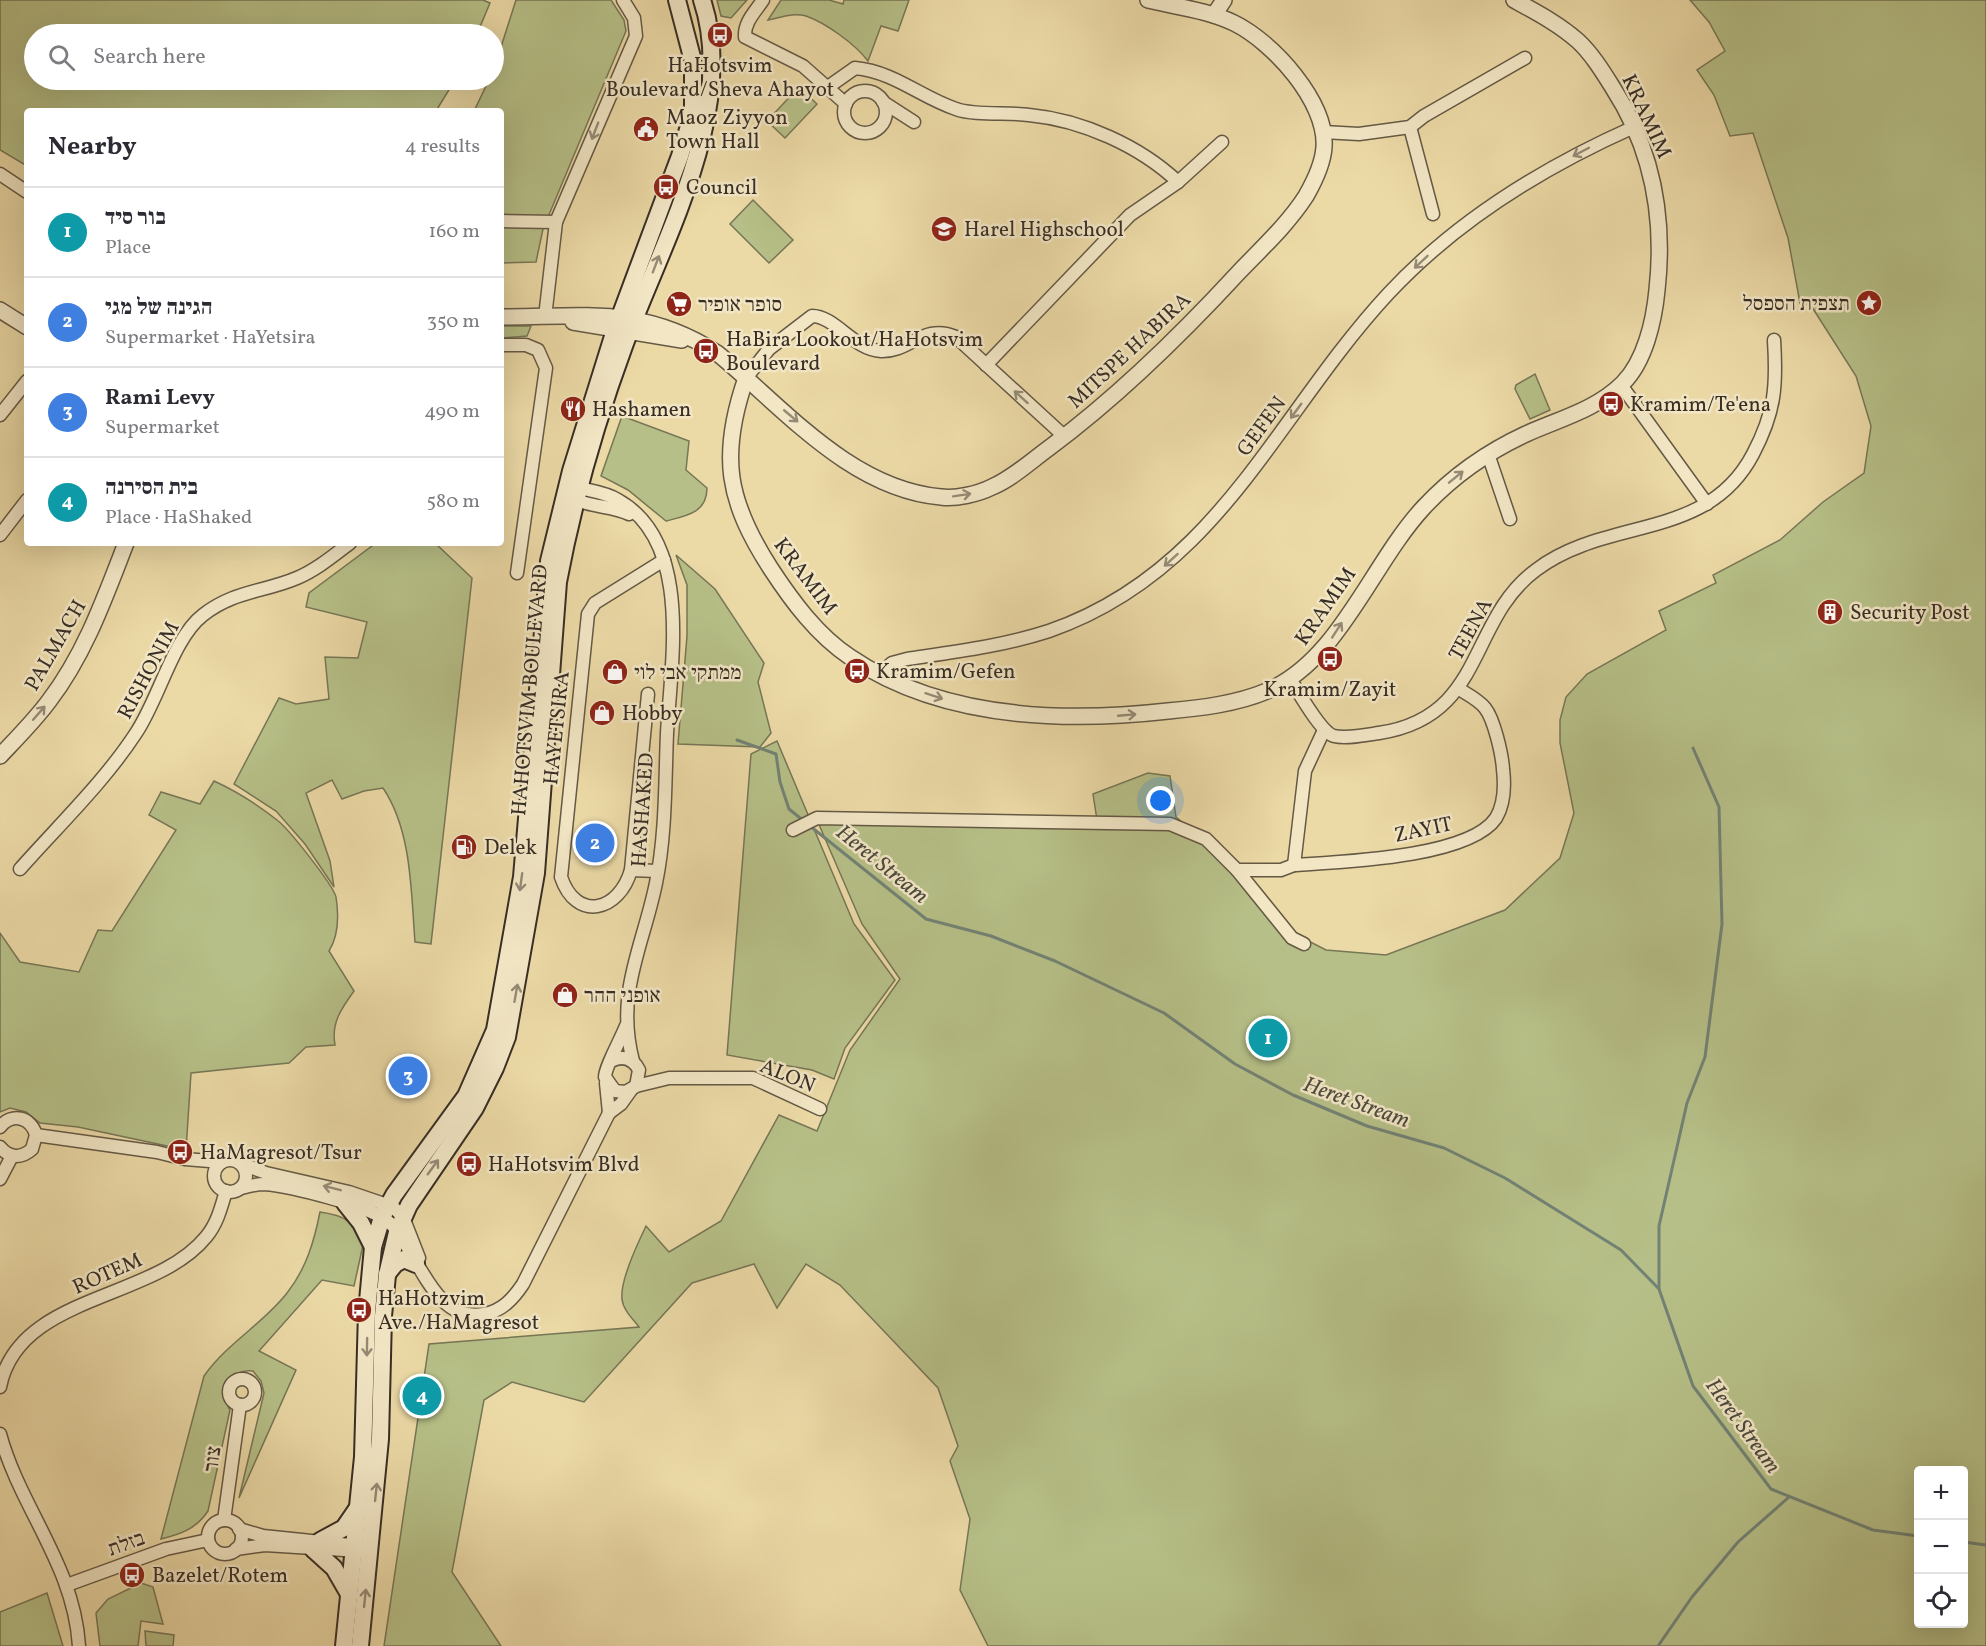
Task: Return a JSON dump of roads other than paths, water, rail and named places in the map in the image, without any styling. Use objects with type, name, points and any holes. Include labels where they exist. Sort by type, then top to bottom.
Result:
[{"type":"main road","name":"HAHOTSVIM BOULEVARD","points":[[359,1549],[358,1505],[373,1247],[385,1211],[466,1096],[495,1030],[523,865],[549,561],[574,493],[625,324],[693,113],[693,61],[677,0]]},
{"type":"main road","name":"HAHOTSVIM BOULEVARD","points":[[625,324],[706,126],[711,60],[708,24],[702,0]]},
{"type":"main road","name":"HAHOTSVIM BOULEVARD","points":[[359,1549],[380,1439],[382,1335],[387,1275],[400,1224],[421,1184],[475,1108],[507,1037],[534,893],[558,582],[574,493]]},
{"type":"main road","points":[[345,1203],[361,1223],[373,1247]]},
{"type":"main road","points":[[387,1275],[395,1264],[404,1259],[416,1264]]},
{"type":"main road","points":[[349,1594],[334,1568],[316,1545],[344,1528],[358,1505]]},
{"type":"main road","points":[[344,1646],[349,1594],[359,1549]]},
{"type":"main road","points":[[359,1549],[360,1646]]},
{"type":"street","points":[[547,317],[556,222],[578,174],[604,107],[634,47],[636,26],[623,0]]},
{"type":"street","points":[[764,0],[749,19],[744,29],[745,37],[803,66],[846,104]]},
{"type":"street","name":"MITSPE HABIRA","points":[[504,317],[547,317],[625,324],[701,343],[856,467],[912,493],[944,498],[992,487],[1064,436],[1180,336],[1271,238],[1304,198],[1317,176],[1324,148],[1322,121],[1310,98],[1276,55],[1236,24],[1214,15],[1148,0]]},
{"type":"street","points":[[1214,15],[1224,0]]},
{"type":"street","name":"KRAMIM","points":[[747,378],[731,438],[730,475],[744,522],[773,572],[805,615],[848,656],[880,674],[937,697],[975,708],[1065,716],[1118,716],[1204,707],[1263,692],[1290,679],[1315,659],[1331,639],[1397,540],[1423,508],[1446,485],[1488,454],[1530,432],[1589,408],[1621,384],[1638,361],[1647,339],[1656,302],[1660,260],[1660,219],[1653,178],[1644,147],[1622,101],[1581,44],[1557,24],[1514,0]]},
{"type":"street","points":[[1323,132],[1359,134],[1410,127],[1424,116],[1524,58]]},
{"type":"street","points":[[828,87],[845,72],[855,68],[889,75],[959,111],[1031,115],[1059,120],[1101,134],[1139,153],[1163,168],[1178,182]]},
{"type":"street","points":[[883,102],[885,109],[883,122],[879,128],[866,133],[859,132],[844,118],[846,104],[856,94],[865,92],[878,97],[914,122]]},
{"type":"street","points":[[1410,127],[1433,214]]},
{"type":"street","name":"GEFEN","points":[[880,674],[892,663],[907,658],[1012,641],[1049,631],[1117,600],[1148,579],[1221,512],[1336,356],[1416,265],[1468,223],[1521,188],[1579,153],[1634,127]]},
{"type":"street","points":[[986,365],[1130,215],[1178,182],[1222,142]]},
{"type":"street","points":[[0,174],[24,190]]},
{"type":"street","points":[[504,221],[556,222]]},
{"type":"street","points":[[0,310],[24,325]]},
{"type":"street","points":[[747,378],[769,349],[812,315],[822,318],[868,348],[882,351],[896,349],[928,334],[943,332],[956,337],[1064,436]]},
{"type":"street","name":"TEENA","points":[[1324,730],[1333,736],[1384,732],[1405,726],[1444,705],[1459,688],[1500,612],[1534,571],[1576,547],[1672,520],[1707,504],[1731,487],[1765,431],[1775,397],[1774,340]]},
{"type":"street","points":[[504,345],[520,344],[538,350],[546,368],[517,573]]},
{"type":"street","points":[[1621,384],[1707,504]]},
{"type":"street","points":[[0,415],[24,385]]},
{"type":"street","points":[[1488,454],[1510,519]]},
{"type":"street","points":[[574,493],[617,499],[645,524],[664,560]]},
{"type":"street","points":[[0,535],[24,504]]},
{"type":"street","name":"PALMACH","points":[[0,756],[49,702],[66,676],[101,609],[125,546]]},
{"type":"street","name":"RISHONIM","points":[[20,869],[113,764],[135,735],[149,713],[189,628],[203,615],[243,592],[294,579],[312,571],[345,546]]},
{"type":"street","name":"HAYETSIRA","points":[[648,694],[631,870],[626,885],[603,907],[588,906],[570,896],[561,876],[588,614],[595,603],[664,560]]},
{"type":"street","name":"HASHAKED","points":[[611,1062],[626,1025],[630,977],[657,871],[673,633],[671,587],[664,560]]},
{"type":"street","points":[[1290,679],[1324,730],[1305,771],[1294,866]]},
{"type":"street","name":"ZAYIT","points":[[1238,870],[1281,870],[1294,866],[1374,859],[1445,847],[1482,832],[1495,819],[1506,789],[1503,763],[1486,708],[1459,688]]},
{"type":"street","points":[[793,830],[817,818],[1170,824],[1206,839],[1238,870],[1292,938],[1304,944]]},
{"type":"street","points":[[631,870],[657,871]]},
{"type":"street","name":"HASHAKED","points":[[626,1025],[635,1063]]},
{"type":"street","points":[[400,1224],[416,1264],[441,1299],[453,1308],[486,1314],[507,1304],[523,1284],[609,1113],[621,1104],[640,1076],[635,1063],[622,1058],[611,1062],[605,1072],[609,1113]]},
{"type":"street","name":"ALON","points":[[635,1063],[649,1073],[669,1078],[753,1078],[820,1109]]},
{"type":"street","name":"ALON","points":[[634,1088],[669,1078]]},
{"type":"street","points":[[606,1083],[621,1093],[634,1088]]},
{"type":"street","points":[[0,1127],[9,1119],[21,1118],[31,1124],[36,1135],[35,1144],[30,1151],[21,1156],[12,1156],[0,1147]]},
{"type":"street","points":[[36,1135],[157,1152],[184,1159],[222,1162],[233,1159],[266,1173],[331,1187],[385,1211],[400,1224],[427,1279]]},
{"type":"street","points":[[0,1179],[12,1156]]},
{"type":"street","points":[[184,1159],[214,1178]]},
{"type":"street","points":[[222,1162],[215,1170],[214,1178],[217,1185],[226,1191],[264,1184],[385,1211]]},
{"type":"street","points":[[241,1188],[247,1176],[242,1164]]},
{"type":"street","name":"ROTEM","points":[[0,1387],[8,1365],[17,1350],[45,1324],[171,1265],[196,1248],[212,1228],[226,1191]]},
{"type":"street","name":"צור","points":[[224,1520],[240,1405]]},
{"type":"street","points":[[0,1434],[12,1469],[54,1551],[67,1585],[79,1646]]},
{"type":"street","points":[[236,1549],[241,1539],[239,1529],[233,1522],[224,1520],[211,1526],[203,1541],[221,1554],[236,1549],[265,1545],[316,1545]]},
{"type":"street","points":[[239,1529],[263,1536],[316,1545],[359,1549]]},
{"type":"street","name":"בזלת","points":[[67,1585],[150,1554],[203,1541]]},
{"type":"waterway","name":"Heret Stream","points":[[737,740],[776,754],[780,782],[789,809],[805,822]]},
{"type":"waterway","points":[[1659,1288],[1659,1226],[1687,1103],[1705,1057],[1722,924],[1719,807],[1693,748]]},
{"type":"waterway","name":"Heret Stream","points":[[810,826],[926,919],[991,936],[1055,961],[1164,1013],[1235,1064],[1293,1095],[1367,1126],[1444,1148],[1505,1178],[1621,1250],[1659,1289],[1693,1386],[1771,1489],[1873,1530],[1914,1535]]},
{"type":"waterway","points":[[1658,1646],[1692,1597],[1738,1542],[1789,1497]]},
{"type":"waterway","name":"Heret Stream","points":[[1968,1543],[1986,1545]]},
{"type":"place","name":"HaHotsvim Boulevard/Sheva Ahayot","points":[[720,35]]},
{"type":"place","name":"Maoz Ziyyon Town Hall","points":[[646,129]]},
{"type":"place","name":"Council","points":[[666,187]]},
{"type":"place","name":"Harel Highschool","points":[[944,229]]},
{"type":"place","name":"תצפית הספסל","points":[[1869,303]]},
{"type":"place","name":"סופר אופיר","points":[[679,304]]},
{"type":"place","name":"HaBira Lookout/HaHotsvim Boulevard","points":[[706,351]]},
{"type":"place","name":"Kramim/Te'ena","points":[[1611,404]]},
{"type":"place","name":"Hashamen","points":[[573,409]]},
{"type":"place","name":"Security Post","points":[[1830,612]]},
{"type":"place","name":"Kramim/Zayit","points":[[1330,659]]},
{"type":"place","name":"Kramim/Gefen","points":[[857,671]]},
{"type":"place","name":"ממתקי אבי לוי","points":[[615,672]]},
{"type":"place","name":"Hobby","points":[[602,713]]},
{"type":"place","name":"הגינה של מגי","points":[[595,843]]},
{"type":"place","name":"Delek","points":[[464,847]]},
{"type":"place","name":"אופני ההר","points":[[565,995]]},
{"type":"place","name":"בור סיד","points":[[1268,1038]]},
{"type":"place","name":"Rami Levy","points":[[408,1076]]},
{"type":"place","name":"HaMagresot/Tsur","points":[[180,1152]]},
{"type":"place","name":"HaHotsvim Blvd","points":[[469,1164]]},
{"type":"place","name":"HaHotzvim Ave./HaMagresot","points":[[359,1310]]},
{"type":"place","name":"בית הסירנה","points":[[422,1396]]},
{"type":"place","name":"Bazelet/Rotem","points":[[132,1575]]}]
